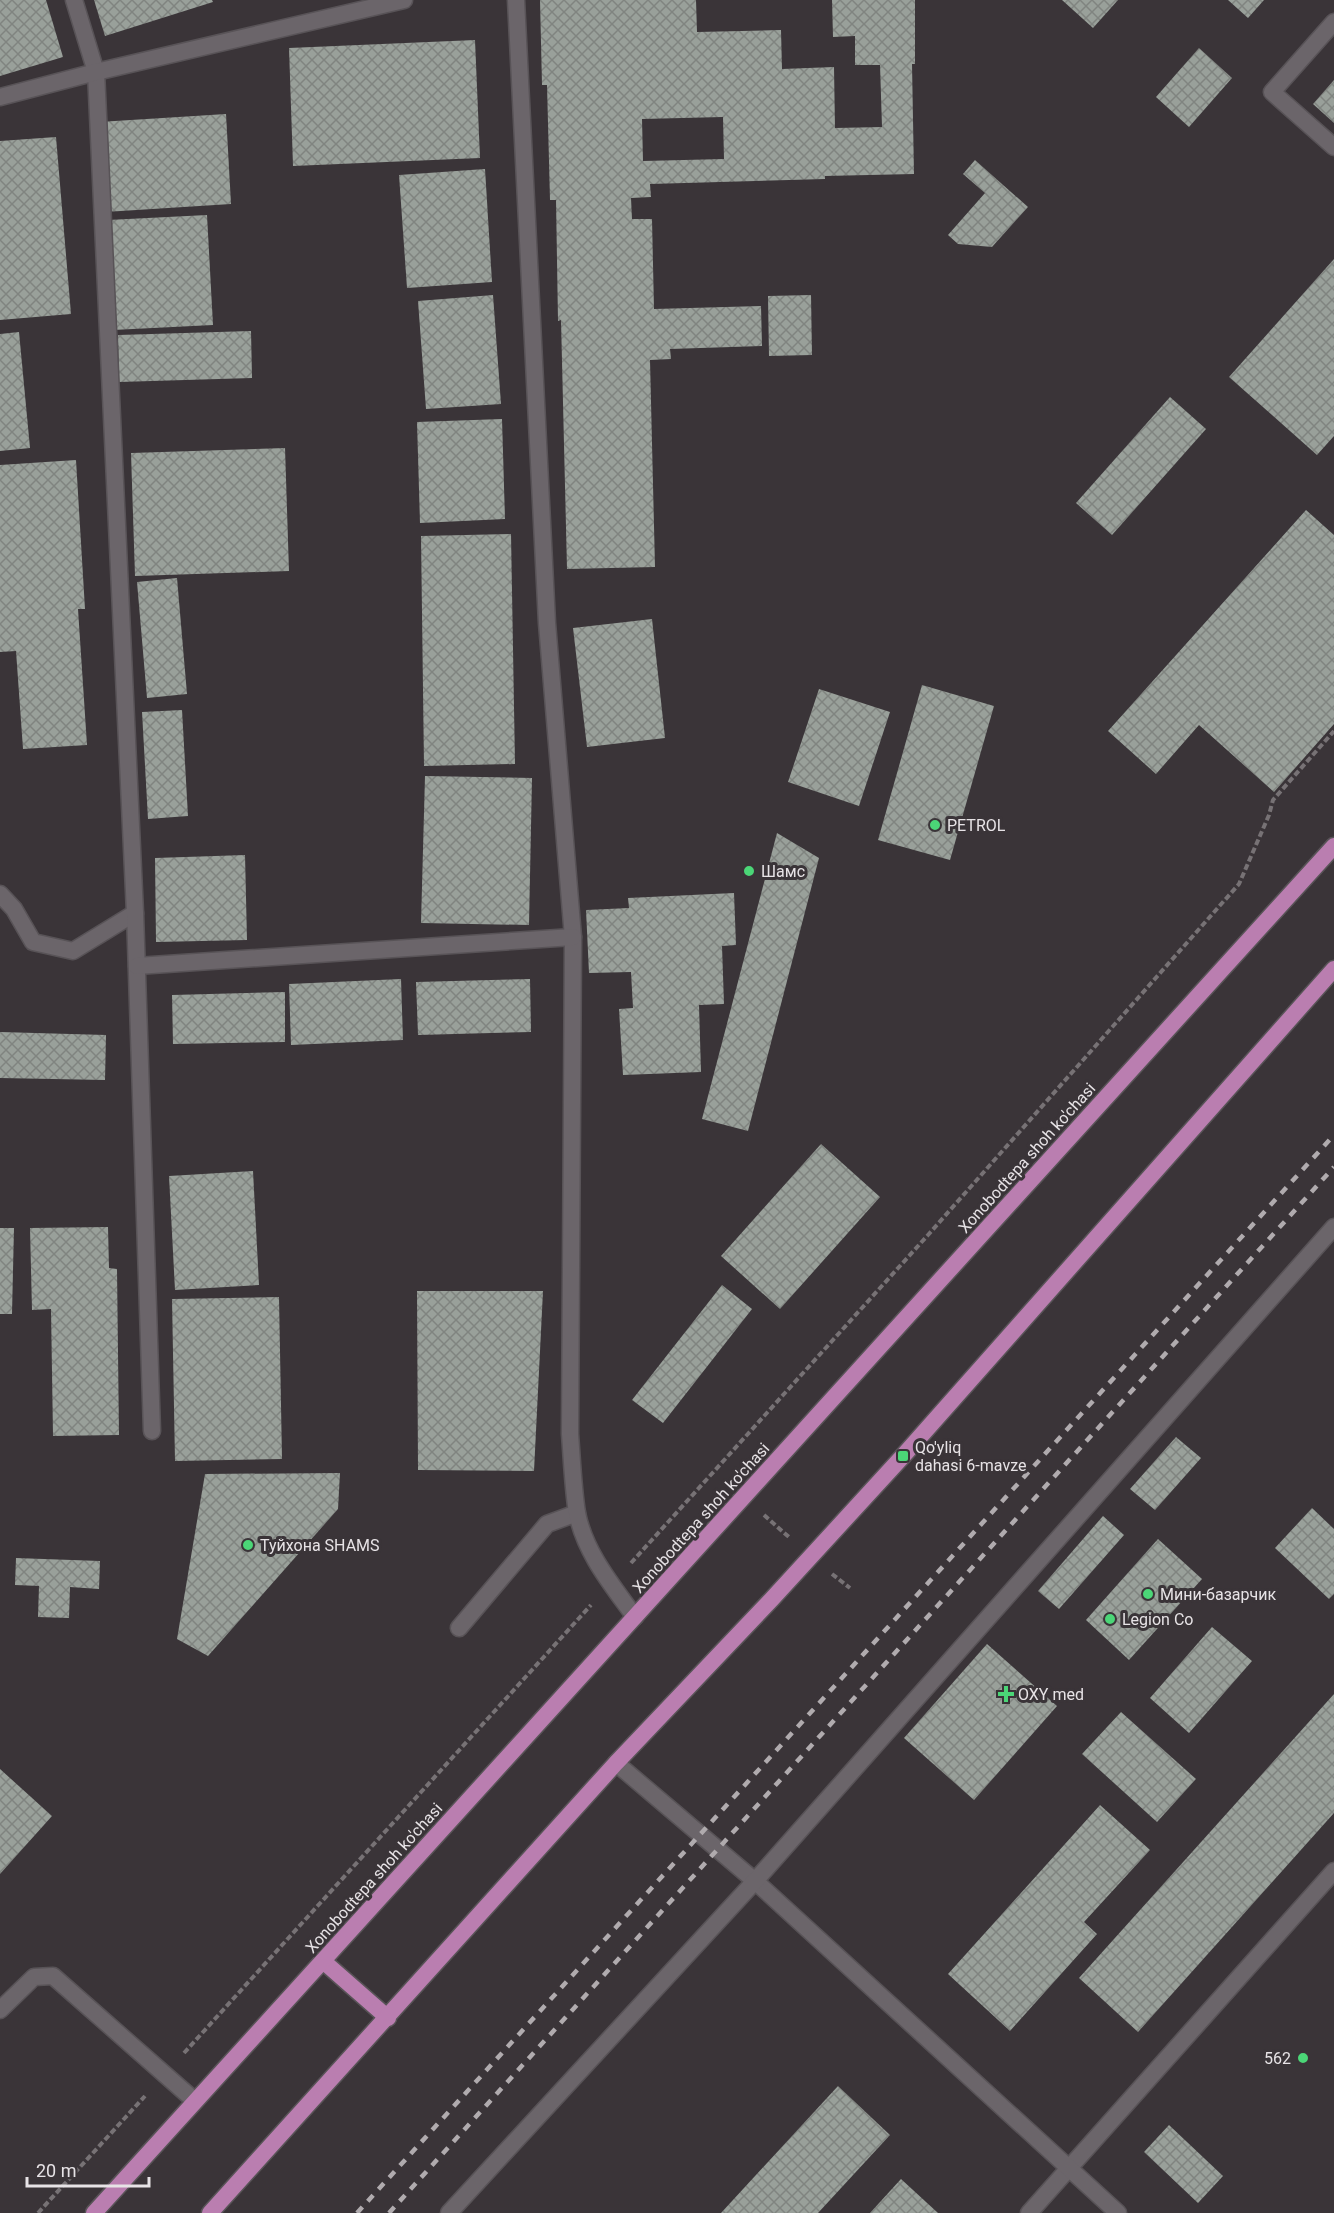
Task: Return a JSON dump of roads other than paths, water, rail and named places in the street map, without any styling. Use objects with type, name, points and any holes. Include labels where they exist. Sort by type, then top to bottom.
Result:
[{"type":"highway","name":"Xonobodtepa shoh ko'chasi","points":[[94,2213],[1334,846]]},
{"type":"highway","points":[[210,2213],[616,1763],[903,1456],[1334,969]]},
{"type":"highway","points":[[323,1961],[388,2018]]},
{"type":"street","points":[[74,0],[96,72],[135,913],[152,1431]]},
{"type":"street","points":[[0,97],[96,72],[404,0]]},
{"type":"street","points":[[516,0],[547,623],[573,937],[570,1434],[577,1513],[584,1536],[598,1567],[635,1617]]},
{"type":"street","points":[[1334,22],[1272,92],[1334,147]]},
{"type":"street","points":[[0,894],[14,909],[33,942],[73,951],[135,913]]},
{"type":"street","points":[[137,966],[573,937]]},
{"type":"street","points":[[449,2213],[755,1881],[1334,1227]]},
{"type":"street","points":[[459,1628],[547,1524],[577,1513]]},
{"type":"street","points":[[616,1763],[755,1881],[1118,2213]]},
{"type":"street","points":[[1029,2213],[1334,1871]]},
{"type":"street","points":[[0,2010],[34,1977],[53,1976],[195,2101]]},
{"type":"railway","points":[[357,2213],[1334,1135]]},
{"type":"railway","points":[[389,2213],[1334,1167]]},
{"type":"place","name":"PETROL","points":[[935,825]]},
{"type":"place","name":"Шамс","points":[[749,871]]},
{"type":"place","name":"Qo'yliq dahasi 6-mavze","points":[[903,1456]]},
{"type":"place","name":"Туйхона SHAMS","points":[[248,1545]]},
{"type":"place","name":"Мини-базарчик","points":[[1148,1594]]},
{"type":"place","name":"Legion Co","points":[[1110,1619]]},
{"type":"place","name":"OXY med","points":[[1006,1694]]},
{"type":"place","name":"562","points":[[1303,2058]]}]
